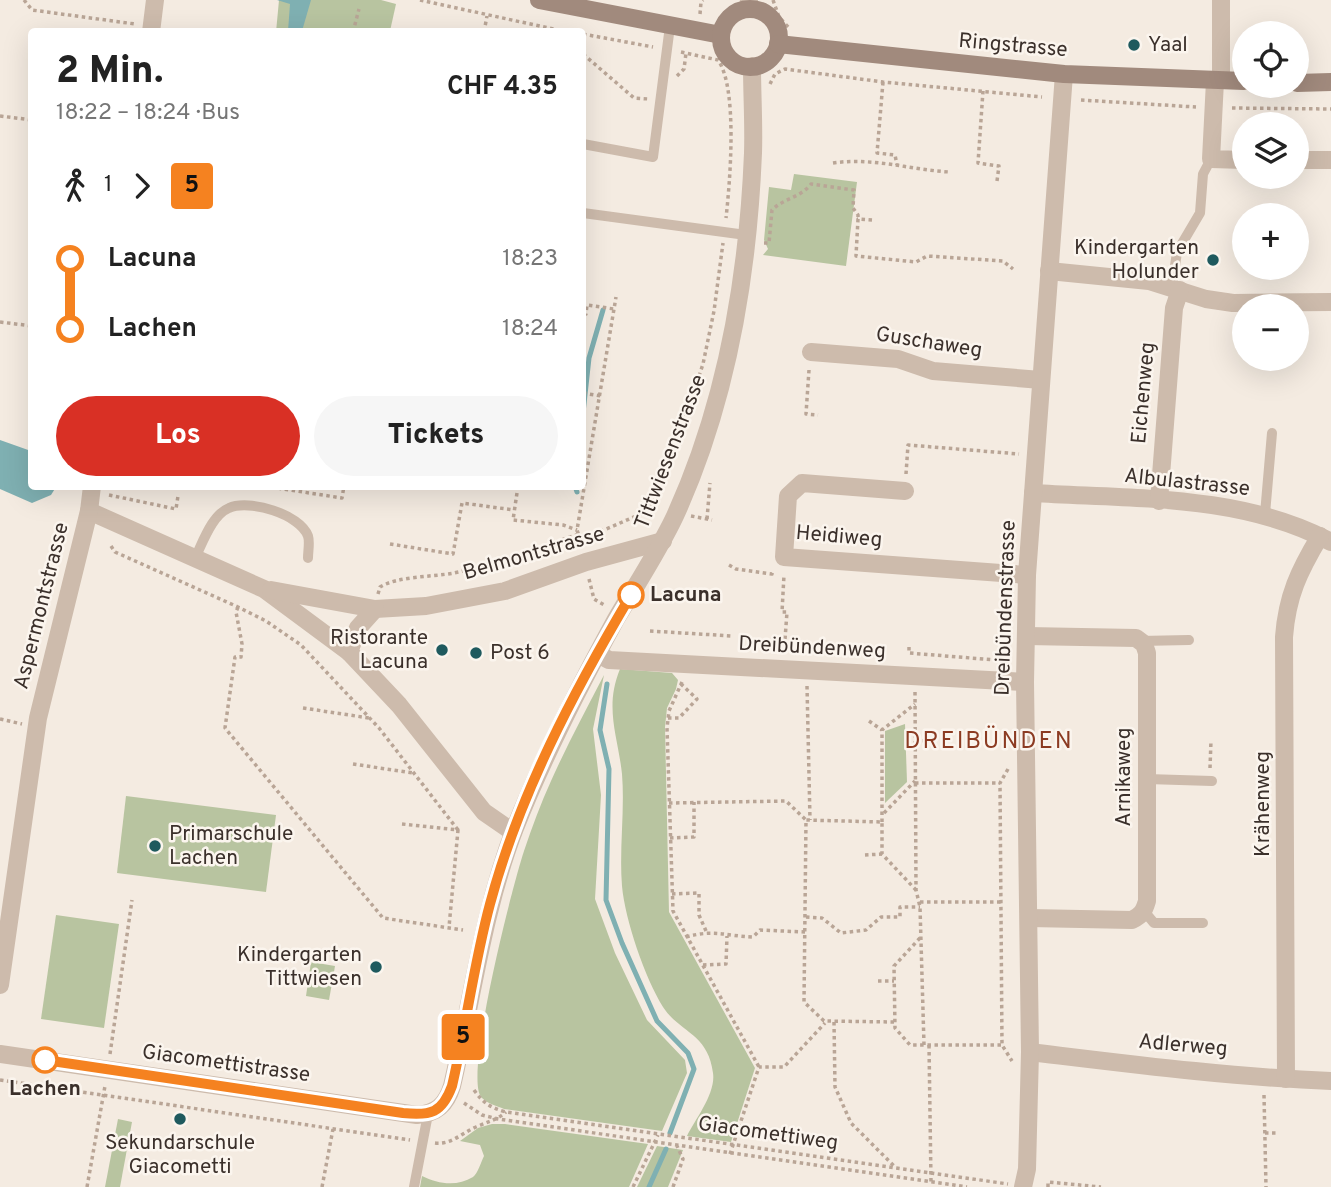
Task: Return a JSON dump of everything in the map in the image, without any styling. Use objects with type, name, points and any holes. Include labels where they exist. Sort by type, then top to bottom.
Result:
[{"type":"main road","points":[[539,0],[721,35]]},
{"type":"main road","points":[[749,4],[768,15],[779,33],[778,44],[769,60],[752,66],[733,61],[722,45],[721,35],[730,17],[749,4]]},
{"type":"main road","name":"Ringstrasse","points":[[778,44],[1065,74],[1232,81]]},
{"type":"main road","points":[[1309,83],[1331,82]]},
{"type":"street","points":[[151,28],[155,0]]},
{"type":"street","points":[[1221,0],[1212,159],[1232,160]]},
{"type":"street","name":"Tittwiesenstrasse","points":[[436,1109],[451,1088],[490,904],[532,784],[620,613],[663,541],[718,401],[727,368],[738,304],[745,238],[753,153],[752,66]]},
{"type":"street","name":"Dreibündenstrasse","points":[[1023,1187],[1027,1169],[1030,1052],[1025,682],[1027,575],[1065,74]]},
{"type":"street","points":[[1309,160],[1331,160]]},
{"type":"street","points":[[1049,271],[1126,278],[1176,288],[1206,299],[1233,303],[1331,302]]},
{"type":"street","name":"Eichenweg","points":[[1159,501],[1176,288]]},
{"type":"street","name":"Guschaweg","points":[[811,352],[898,359],[933,371],[1041,380]]},
{"type":"street","name":"Heidiweg","points":[[905,491],[802,483],[788,496],[784,556],[1027,575]]},
{"type":"street","name":"Aspermontstrasse","points":[[0,985],[38,718],[92,490]]},
{"type":"street","name":"Albulastrasse","points":[[1033,493],[1240,508],[1265,514],[1326,539]]},
{"type":"street","name":"Belmontstrasse","points":[[89,511],[264,589],[349,652],[429,741],[484,812],[513,832]]},
{"type":"street","name":"Krähenweg","points":[[1286,1079],[1284,637],[1286,612],[1293,584],[1326,539]]},
{"type":"street","name":"Belmontstrasse","points":[[264,589],[372,603],[426,606],[505,590],[586,562],[663,541]]},
{"type":"street","points":[[349,652],[372,603]]},
{"type":"street","points":[[1027,636],[1136,638],[1140,641]]},
{"type":"street","name":"Arnikaweg","points":[[1140,641],[1147,653],[1147,901],[1144,911]]},
{"type":"street","name":"Dreibündenweg","points":[[598,654],[609,660],[1025,682]]},
{"type":"street","points":[[1028,918],[1132,920],[1144,911]]},
{"type":"street","name":"Adlerweg","points":[[1030,1052],[1264,1077],[1331,1081]]},
{"type":"street","name":"Giacomettistrasse","points":[[0,1054],[403,1113],[436,1109]]},
{"type":"lane","points":[[586,145],[653,157],[670,26]]},
{"type":"lane","points":[[1176,288],[1177,252],[1200,213],[1203,174],[1212,159]]},
{"type":"lane","points":[[586,213],[724,232],[745,238]]},
{"type":"lane","points":[[1265,514],[1272,433]]},
{"type":"lane","points":[[195,558],[212,524],[221,513],[243,505],[262,507],[285,515],[302,525],[309,537],[308,558]]},
{"type":"lane","points":[[1140,641],[1189,640]]},
{"type":"lane","points":[[1147,779],[1211,781]]},
{"type":"lane","points":[[1144,911],[1154,923],[1203,923]]},
{"type":"lane","points":[[414,1187],[423,1142],[436,1109]]},
{"type":"path","points":[[24,0],[32,10],[145,28]]},
{"type":"path","points":[[420,0],[547,28]]},
{"type":"path","points":[[700,14],[703,0]]},
{"type":"path","points":[[773,0],[779,17],[787,27],[796,30]]},
{"type":"path","points":[[354,28],[359,9]]},
{"type":"path","points":[[485,28],[487,16]]},
{"type":"path","points":[[581,540],[643,513],[654,502],[667,472],[703,364],[714,311],[730,185],[729,92],[724,68],[718,60],[586,35]]},
{"type":"path","points":[[685,63],[686,53]]},
{"type":"path","points":[[586,57],[634,98],[662,99]]},
{"type":"path","points":[[768,95],[775,74],[785,69],[883,82],[1042,97]]},
{"type":"path","points":[[883,82],[877,153],[895,155],[897,165]]},
{"type":"path","points":[[983,92],[978,163],[999,166],[997,181]]},
{"type":"path","points":[[1183,97],[1183,106]]},
{"type":"path","points":[[0,116],[28,120]]},
{"type":"path","points":[[833,163],[848,161],[950,172]]},
{"type":"path","points":[[745,238],[769,243],[772,210],[779,203],[798,196],[811,184],[855,190],[852,208],[858,215],[856,256],[916,262],[927,256],[1003,261],[1013,269]]},
{"type":"path","points":[[858,219],[872,220]]},
{"type":"path","points":[[586,485],[616,297]]},
{"type":"path","points":[[586,314],[587,305],[614,309]]},
{"type":"path","points":[[0,323],[28,326]]},
{"type":"path","points":[[811,352],[806,414],[818,415]]},
{"type":"path","points":[[586,394],[601,396]]},
{"type":"path","points":[[905,491],[908,445],[1024,455]]},
{"type":"path","points":[[694,517],[710,519],[710,480]]},
{"type":"path","points":[[96,490],[176,509],[178,496]]},
{"type":"path","points":[[290,490],[342,498],[343,490]]},
{"type":"path","points":[[517,490],[513,520],[563,525],[578,532]]},
{"type":"path","points":[[585,490],[578,532],[594,599],[620,613]]},
{"type":"path","points":[[390,544],[453,554],[462,503],[514,510]]},
{"type":"path","points":[[372,603],[382,585],[390,582],[457,572],[521,556],[578,532]]},
{"type":"path","points":[[111,546],[115,552],[266,621],[301,645],[371,718],[458,830],[457,866],[449,928]]},
{"type":"path","points":[[729,565],[736,569],[772,574],[773,565]]},
{"type":"path","points":[[782,669],[787,612],[782,612],[785,566]]},
{"type":"path","points":[[238,607],[236,612],[242,644],[241,657],[236,657],[225,727],[383,918],[463,930]]},
{"type":"path","points":[[650,631],[732,636]]},
{"type":"path","points":[[909,647],[909,653],[1017,662]]},
{"type":"path","points":[[976,652],[976,659]]},
{"type":"path","points":[[690,664],[668,718],[667,729],[673,911],[759,1067],[730,1154]]},
{"type":"path","points":[[807,670],[808,820],[804,1002],[826,1022]]},
{"type":"path","points":[[915,676],[916,890],[920,905],[931,1182]]},
{"type":"path","points":[[668,718],[679,718],[697,699],[681,684]]},
{"type":"path","points":[[882,730],[915,704]]},
{"type":"path","points":[[303,708],[371,718]]},
{"type":"path","points":[[869,721],[882,730]]},
{"type":"path","points":[[882,730],[882,854],[916,890]]},
{"type":"path","points":[[915,741],[935,740]]},
{"type":"path","points":[[1211,740],[1211,781]]},
{"type":"path","points":[[353,764],[415,773]]},
{"type":"path","points":[[1010,766],[1000,783],[1002,1045],[1016,1069]]},
{"type":"path","points":[[882,814],[915,782],[1000,783]]},
{"type":"path","points":[[669,803],[786,801],[808,820],[882,821]]},
{"type":"path","points":[[670,838],[694,838],[694,803]]},
{"type":"path","points":[[402,824],[458,830]]},
{"type":"path","points":[[865,855],[882,854]]},
{"type":"path","points":[[450,864],[457,866]]},
{"type":"path","points":[[672,894],[699,893],[699,915],[706,931]]},
{"type":"path","points":[[87,1187],[132,900]]},
{"type":"path","points":[[805,916],[822,918],[841,933],[866,930],[881,917],[900,916],[900,907],[1002,902]]},
{"type":"path","points":[[687,937],[706,931],[722,932],[727,936],[753,937],[760,930],[805,932]]},
{"type":"path","points":[[703,965],[726,964],[727,936]]},
{"type":"path","points":[[920,938],[894,966],[895,1028],[910,1045],[1002,1045]]},
{"type":"path","points":[[878,981],[894,981]]},
{"type":"path","points":[[834,1021],[835,1087],[851,1123],[896,1168]]},
{"type":"path","points":[[759,1067],[784,1067],[826,1022],[894,1022]]},
{"type":"path","points":[[1264,1077],[1266,1187]]},
{"type":"path","points":[[0,1080],[440,1144],[498,1119],[506,1112]]},
{"type":"path","name":"Giacomettiweg","points":[[451,1088],[464,1104],[482,1115],[498,1119],[967,1187]]},
{"type":"path","name":"Giacomettiweg","points":[[474,1090],[480,1100],[490,1107],[506,1112],[1023,1187]]},
{"type":"path","points":[[322,1187],[333,1129]]},
{"type":"path","points":[[1265,1133],[1278,1133]]},
{"type":"path","points":[[633,1187],[658,1134]]},
{"type":"path","points":[[695,1149],[697,1140]]},
{"type":"path","points":[[673,1187],[682,1159],[677,1146]]},
{"type":"path","points":[[1048,1187],[1048,1182],[1091,1183],[1101,1187]]},
{"type":"green space","points":[[279,0],[381,0],[396,4],[391,28],[276,28]]},
{"type":"green space","points":[[794,174],[857,182],[846,266],[763,255],[768,249],[764,240],[769,187],[791,190]]},
{"type":"green space","points":[[620,669],[672,673],[678,680],[667,708],[665,727],[669,912],[755,1068],[731,1142],[687,1136],[711,1089],[713,1073],[710,1060],[699,1041],[670,1016],[656,995],[627,915],[621,872],[622,774],[613,709],[615,683]]},
{"type":"green space","points":[[604,675],[593,729],[601,795],[595,899],[615,953],[647,1020],[685,1060],[687,1073],[662,1131],[504,1109],[481,1097],[478,1081],[479,1054],[492,978],[524,851],[551,781]]},
{"type":"green space","points":[[905,724],[907,782],[885,803],[885,731]]},
{"type":"green space","points":[[126,796],[276,815],[266,892],[117,873]]},
{"type":"green space","points":[[56,915],[119,924],[104,1028],[41,1019]]},
{"type":"green space","points":[[311,962],[335,966],[329,1000],[306,996]]},
{"type":"green space","points":[[118,1119],[132,1122],[120,1187],[105,1187]]},
{"type":"green space","points":[[492,1124],[648,1144],[629,1187],[420,1187],[422,1176],[448,1183],[473,1177],[484,1156],[480,1145],[460,1141],[478,1128]]},
{"type":"green space","points":[[657,1146],[683,1150],[668,1187],[637,1187]]},
{"type":"water","points":[[277,0],[311,0],[303,28],[288,28],[290,4]]},
{"type":"water","points":[[0,440],[28,450],[28,490],[54,490],[51,495],[32,503],[0,489]]},
{"type":"waterway","points":[[586,386],[589,358],[603,310]]},
{"type":"waterway","points":[[607,684],[600,730],[609,769],[606,900],[657,1021],[688,1053],[694,1069],[670,1133]]},
{"type":"waterway","points":[[649,1187],[666,1149]]},
{"type":"bus line","name":"5","points":[[45,1060],[417,1115],[439,1109],[452,1086],[490,904],[513,832],[532,784],[631,595]]},
{"type":"place","name":"Yaal","points":[[1134,45]]},
{"type":"place","name":"Kindergarten Holunder","points":[[1213,260]]},
{"type":"place","name":"Lacuna","points":[[631,595]]},
{"type":"place","name":"Ristorante Lacuna","points":[[442,650]]},
{"type":"place","name":"Post 6","points":[[476,653]]},
{"type":"place","name":"Primarschule Lachen","points":[[155,846]]},
{"type":"place","name":"Kindergarten Tittwiesen","points":[[376,967]]},
{"type":"place","name":"Lachen","points":[[45,1060]]},
{"type":"place","name":"Sekundarschule Giacometti","points":[[180,1119]]},
{"type":"district","name":"DREIBÜNDEN","points":[[989,742]]}]
